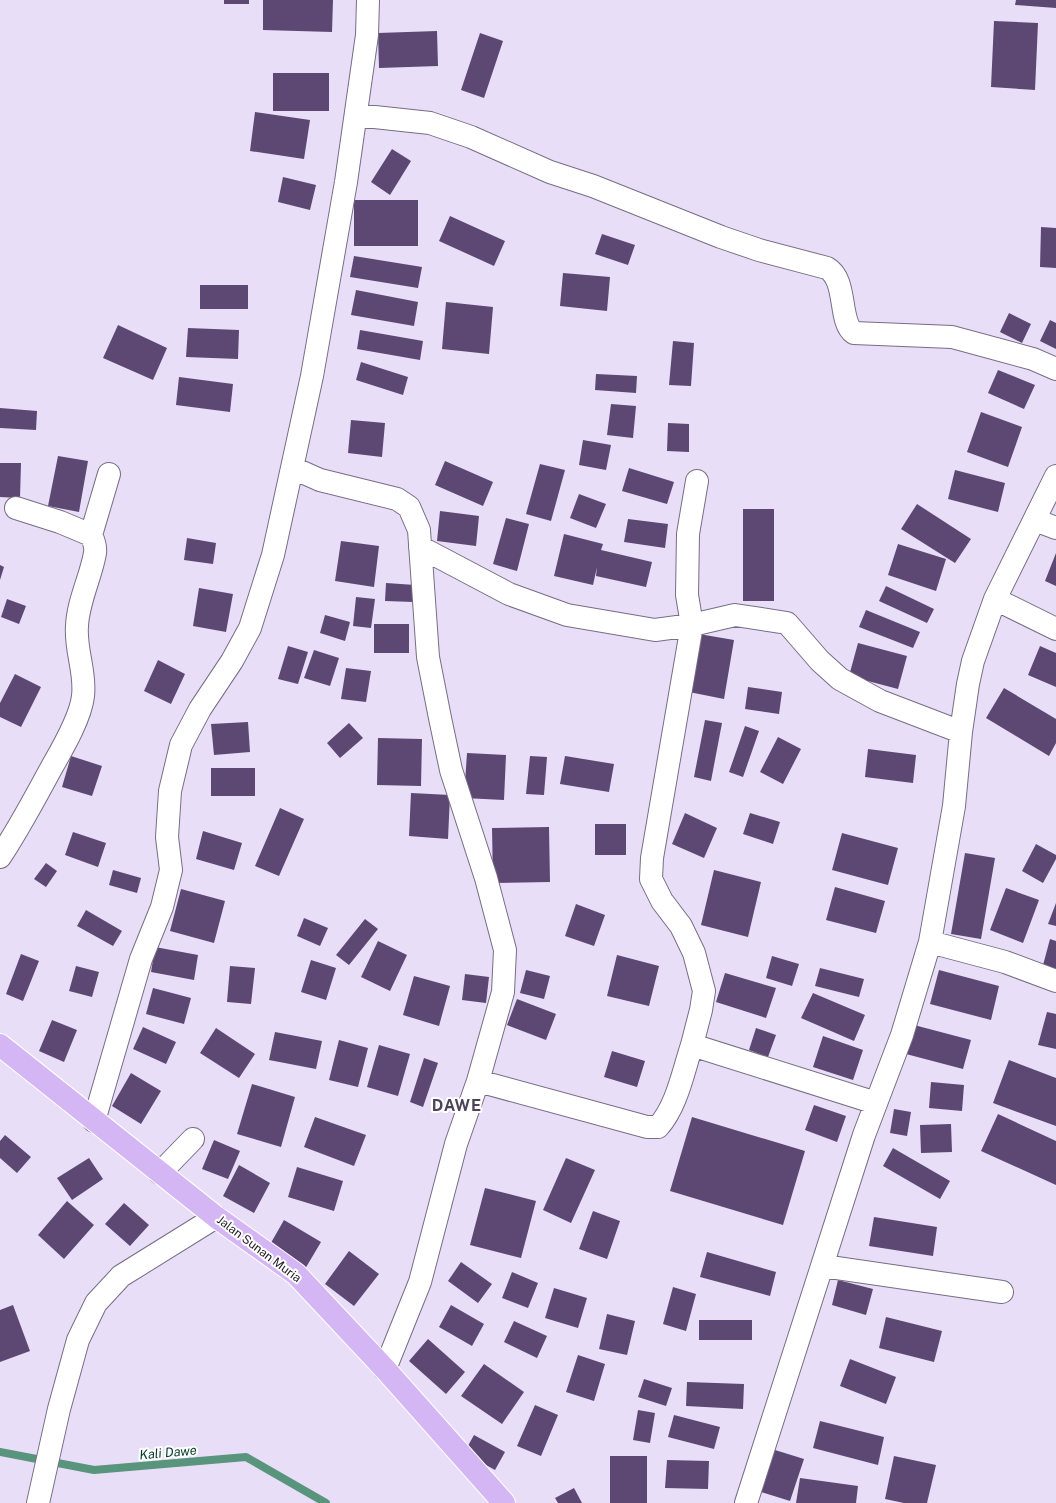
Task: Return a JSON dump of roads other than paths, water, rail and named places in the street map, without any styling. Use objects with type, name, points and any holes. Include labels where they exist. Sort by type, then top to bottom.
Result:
[{"type":"main road","name":"Jalan Sunan Muria","points":[[0,1045],[216,1217],[296,1274],[385,1369],[504,1503]]},
{"type":"street","points":[[94,1121],[141,959],[162,907],[171,870],[167,837],[170,791],[181,745],[200,709],[232,661],[250,628],[273,555],[312,376],[346,182],[367,35],[368,0]]},
{"type":"street","points":[[356,114],[430,123],[471,137],[543,169],[593,186],[721,237],[759,250],[827,268],[833,272],[837,279],[846,320],[850,330],[854,333],[952,337],[1033,359],[1056,369]]},
{"type":"street","points":[[293,468],[320,480],[397,498],[409,507],[415,518],[419,530],[428,657],[440,718],[451,770],[486,878],[505,950],[502,992],[478,1081],[456,1144],[420,1282],[385,1369]]},
{"type":"street","points":[[0,857],[26,817],[62,750],[72,729],[83,697],[84,673],[76,627],[85,584],[95,552],[94,542],[91,535],[109,474]]},
{"type":"street","points":[[746,1503],[864,1135],[902,1035],[930,942],[954,806],[961,732],[973,661],[995,599],[1056,476]]},
{"type":"street","points":[[478,1081],[647,1127],[658,1128],[664,1120],[677,1091],[692,1045],[704,991],[694,953],[681,926],[662,900],[651,879],[652,858],[692,625],[687,595],[688,534],[697,480]]},
{"type":"street","points":[[16,508],[60,522],[91,535]]},
{"type":"street","points":[[1035,520],[1056,528]]},
{"type":"street","points":[[420,547],[509,594],[567,615],[655,630],[692,625],[735,615],[786,623],[820,661],[840,679],[880,701],[961,732]]},
{"type":"street","points":[[995,599],[1056,630]]},
{"type":"street","points":[[930,942],[1005,962],[1056,981]]},
{"type":"street","points":[[692,1045],[876,1103]]},
{"type":"street","points":[[160,1173],[193,1139]]},
{"type":"street","points":[[38,1503],[58,1409],[78,1340],[96,1303],[121,1276],[216,1217]]},
{"type":"street","points":[[823,1266],[1002,1292]]},
{"type":"waterway","name":"Kali Dawe","points":[[0,1452],[94,1470],[246,1457],[326,1503]]},
{"type":"district","name":"DAWE","points":[[457,1105]]}]
